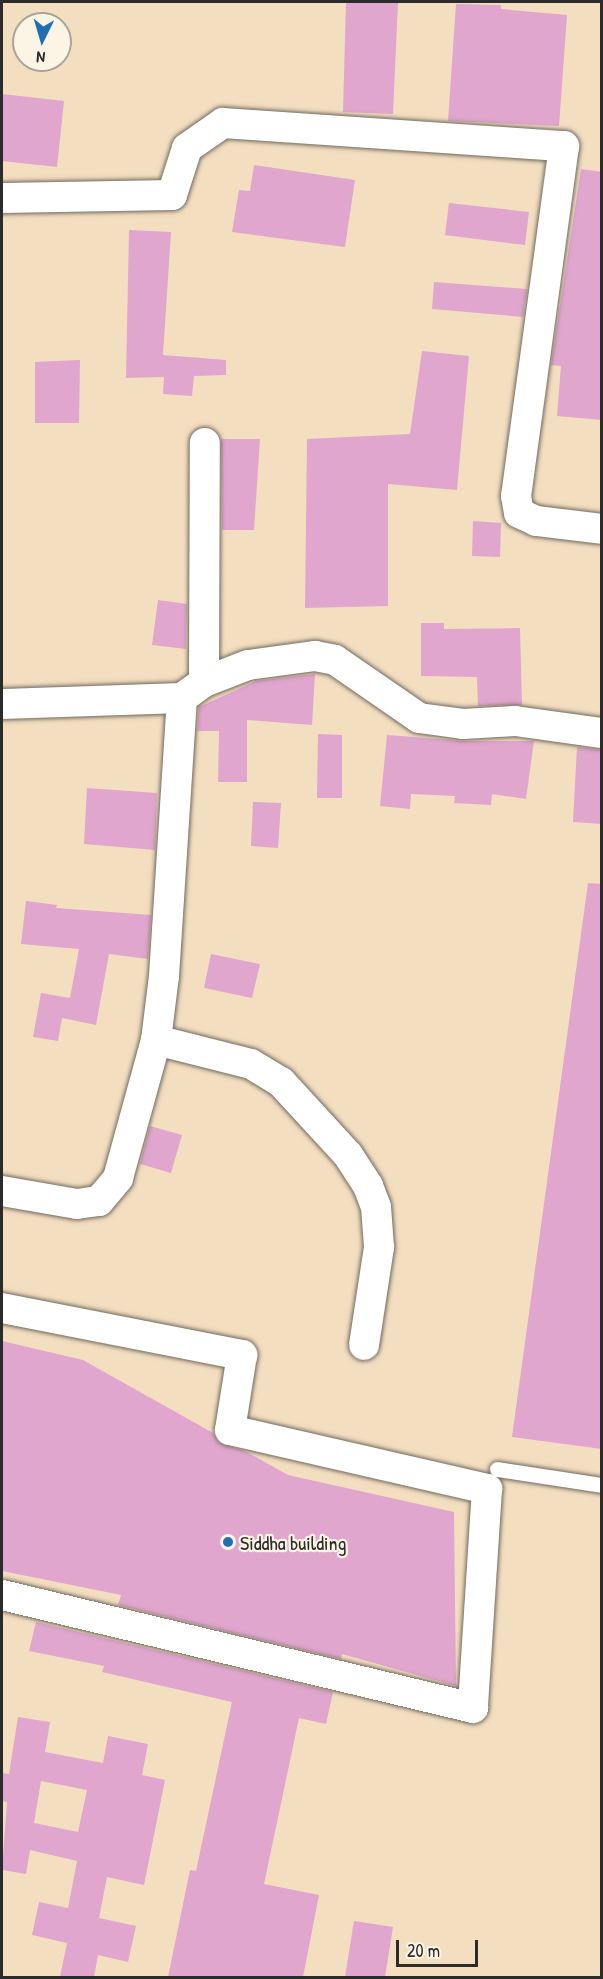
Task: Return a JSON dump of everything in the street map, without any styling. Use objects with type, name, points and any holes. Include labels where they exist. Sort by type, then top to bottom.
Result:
[{"type":"street","points":[[2,198],[172,195],[187,148],[223,123],[564,146],[516,496],[519,513],[536,521],[602,529]]},
{"type":"street","points":[[2,1191],[77,1204],[99,1201],[118,1178],[156,1040],[193,690],[205,443]]},
{"type":"street","points":[[2,704],[193,690],[248,664],[315,656],[335,660],[419,718],[463,724],[516,721],[602,733]]},
{"type":"street","points":[[156,1040],[251,1064],[281,1082],[348,1155],[368,1186],[376,1207],[379,1247],[364,1346]]},
{"type":"street","points":[[2,1308],[242,1355],[230,1430],[487,1489],[472,1708],[2,1595]]},
{"type":"lane","points":[[497,1469],[602,1485]]},
{"type":"building","points":[[346,2],[398,2],[393,114],[343,112]]},
{"type":"building","points":[[456,4],[501,5],[501,9],[567,15],[559,126],[448,121]]},
{"type":"building","points":[[2,94],[64,101],[57,167],[2,161]]},
{"type":"building","points":[[254,165],[355,180],[345,247],[232,232],[239,190],[250,191]]},
{"type":"building","points":[[581,169],[602,172],[602,420],[557,416],[561,366],[551,365]]},
{"type":"building","points":[[449,203],[529,212],[525,245],[445,235]]},
{"type":"building","points":[[129,230],[171,232],[163,355],[226,360],[226,375],[194,376],[192,396],[163,394],[164,377],[126,378]]},
{"type":"building","points":[[434,282],[527,289],[523,317],[432,309]]},
{"type":"building","points":[[422,351],[469,356],[457,490],[388,484],[388,606],[305,608],[307,439],[410,434]]},
{"type":"building","points":[[80,360],[79,423],[35,423],[35,362]]},
{"type":"building","points":[[221,439],[260,439],[254,530],[222,530]]},
{"type":"building","points":[[473,521],[501,523],[500,557],[472,556]]},
{"type":"building","points":[[158,600],[187,604],[186,649],[152,645]]},
{"type":"building","points":[[421,623],[444,623],[444,629],[520,628],[522,705],[478,706],[477,677],[421,676]]},
{"type":"building","points":[[315,674],[312,725],[247,720],[247,782],[218,782],[219,731],[197,731],[199,707],[256,681]]},
{"type":"building","points":[[318,734],[342,735],[342,798],[317,798]]},
{"type":"building","points":[[387,735],[464,741],[534,741],[526,799],[492,794],[491,805],[454,803],[455,796],[411,794],[410,809],[380,806]]},
{"type":"building","points":[[577,747],[602,750],[602,824],[573,822]]},
{"type":"building","points":[[87,788],[157,793],[155,850],[84,844]]},
{"type":"building","points":[[253,802],[281,803],[278,848],[251,846]]},
{"type":"building","points":[[588,883],[602,884],[602,1449],[512,1437]]},
{"type":"building","points":[[26,901],[57,905],[56,908],[151,915],[148,959],[109,954],[96,1025],[62,1018],[58,1041],[33,1037],[41,993],[70,998],[79,949],[21,944]]},
{"type":"building","points":[[211,954],[260,964],[252,998],[204,988]]},
{"type":"building","points":[[150,1126],[182,1135],[171,1173],[140,1164]]},
{"type":"building","name":"Siddha building","points":[[2,1341],[83,1360],[213,1433],[219,1443],[245,1451],[288,1475],[454,1512],[456,1686],[342,1654],[341,1659],[118,1605],[121,1595],[2,1571]]},
{"type":"building","points":[[36,1622],[333,1692],[326,1724],[299,1718],[264,1884],[319,1895],[303,1977],[168,1977],[190,1870],[196,1871],[232,1702],[102,1672],[104,1666],[29,1651]]},
{"type":"building","points":[[18,1717],[50,1722],[45,1752],[103,1763],[108,1736],[148,1744],[142,1775],[165,1780],[144,1885],[107,1877],[99,1918],[136,1926],[128,1962],[98,1955],[94,1977],[60,1977],[67,1943],[32,1935],[39,1902],[68,1908],[77,1861],[30,1850],[26,1874],[2,1870],[7,1802],[2,1801],[2,1773],[9,1774]],"holes":[[[41,1781],[87,1790],[78,1832],[34,1823]]]},
{"type":"building","points":[[354,1921],[393,1927],[385,1977],[345,1977]]},
{"type":"place","name":"Siddha building","points":[[228,1542]]}]
